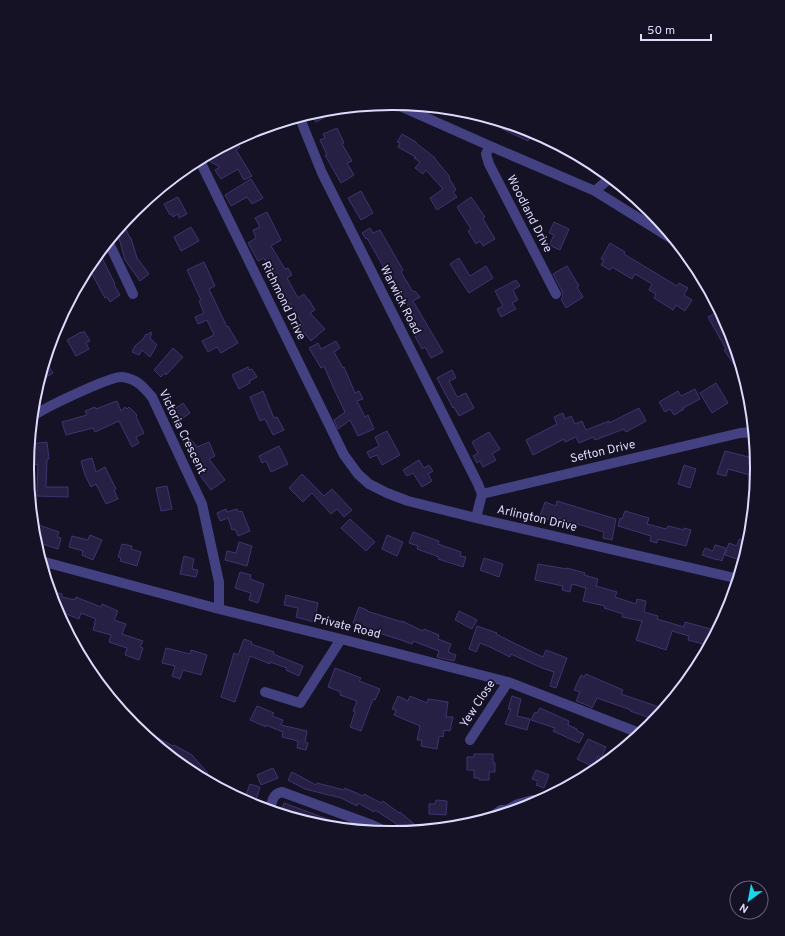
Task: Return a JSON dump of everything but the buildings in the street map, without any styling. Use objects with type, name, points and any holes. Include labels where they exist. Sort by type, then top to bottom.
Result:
[{"type":"street","points":[[409,110],[595,191],[663,233]]},
{"type":"street","name":"Warwick Road","points":[[301,122],[322,173],[482,494]]},
{"type":"street","name":"Woodland Drive","points":[[490,146],[486,154],[489,164],[556,294]]},
{"type":"street","name":"Richmond Drive","points":[[202,165],[344,455]]},
{"type":"street","points":[[595,191],[607,181]]},
{"type":"street","points":[[111,247],[133,294]]},
{"type":"street","name":"Victoria Crescent","points":[[39,412],[71,396],[112,379],[121,377],[132,379],[142,385],[152,397],[202,504],[219,582],[219,609]]},
{"type":"street","name":"Sefton Drive","points":[[482,494],[740,433],[749,432]]},
{"type":"street","name":"Arlington Drive","points":[[344,455],[358,474],[369,484],[387,494],[408,502],[734,578]]},
{"type":"street","points":[[476,518],[482,494]]},
{"type":"street","name":"Private Road","points":[[46,562],[219,609],[508,682],[636,731]]},
{"type":"street","points":[[265,692],[300,703],[341,639]]},
{"type":"street","name":"Yew Close","points":[[470,740],[508,682]]},
{"type":"street","points":[[272,805],[274,796],[277,793],[282,792],[374,826]]}]
